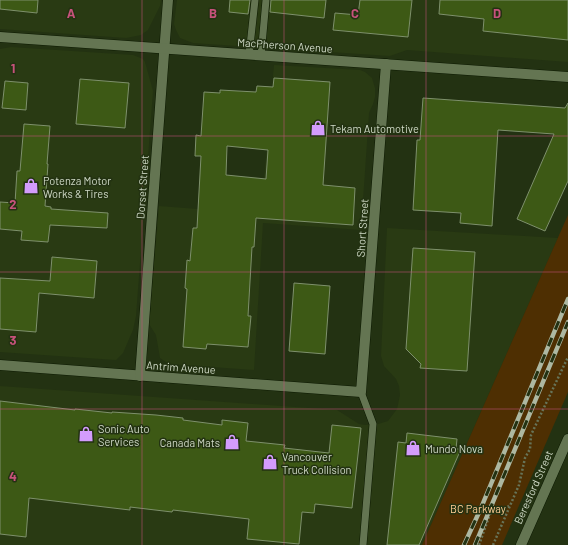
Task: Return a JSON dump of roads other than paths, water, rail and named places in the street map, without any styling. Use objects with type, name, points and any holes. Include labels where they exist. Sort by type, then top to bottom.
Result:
[{"type":"street","name":"Dorset Street","points":[[140,376],[168,0]]},
{"type":"street","name":"MacPherson Avenue","points":[[0,37],[568,77]]},
{"type":"street","name":"Short Street","points":[[361,392],[386,64]]},
{"type":"street","name":"Antrim Avenue","points":[[0,365],[361,392]]},
{"type":"street","name":"Beresford Street","points":[[521,545],[567,443]]},
{"type":"lane","points":[[249,55],[255,0]]},
{"type":"lane","points":[[261,56],[266,0]]},
{"type":"lane","points":[[361,392],[374,424],[363,545]]},
{"type":"railway","points":[[464,545],[481,508],[568,299]]},
{"type":"railway","points":[[475,545],[568,322]]},
{"type":"place","name":"Tekam Automotive","points":[[318,128]]},
{"type":"place","name":"Potenza Motor Works & Tires","points":[[31,186]]},
{"type":"place","name":"Sonic Auto Services","points":[[86,434]]},
{"type":"place","name":"Canada Mats","points":[[232,442]]},
{"type":"place","name":"Mundo Nova","points":[[413,448]]},
{"type":"place","name":"Vancouver Truck Collision","points":[[270,462]]},
{"type":"park label","name":"BC Parkway","points":[[478,508]]}]
